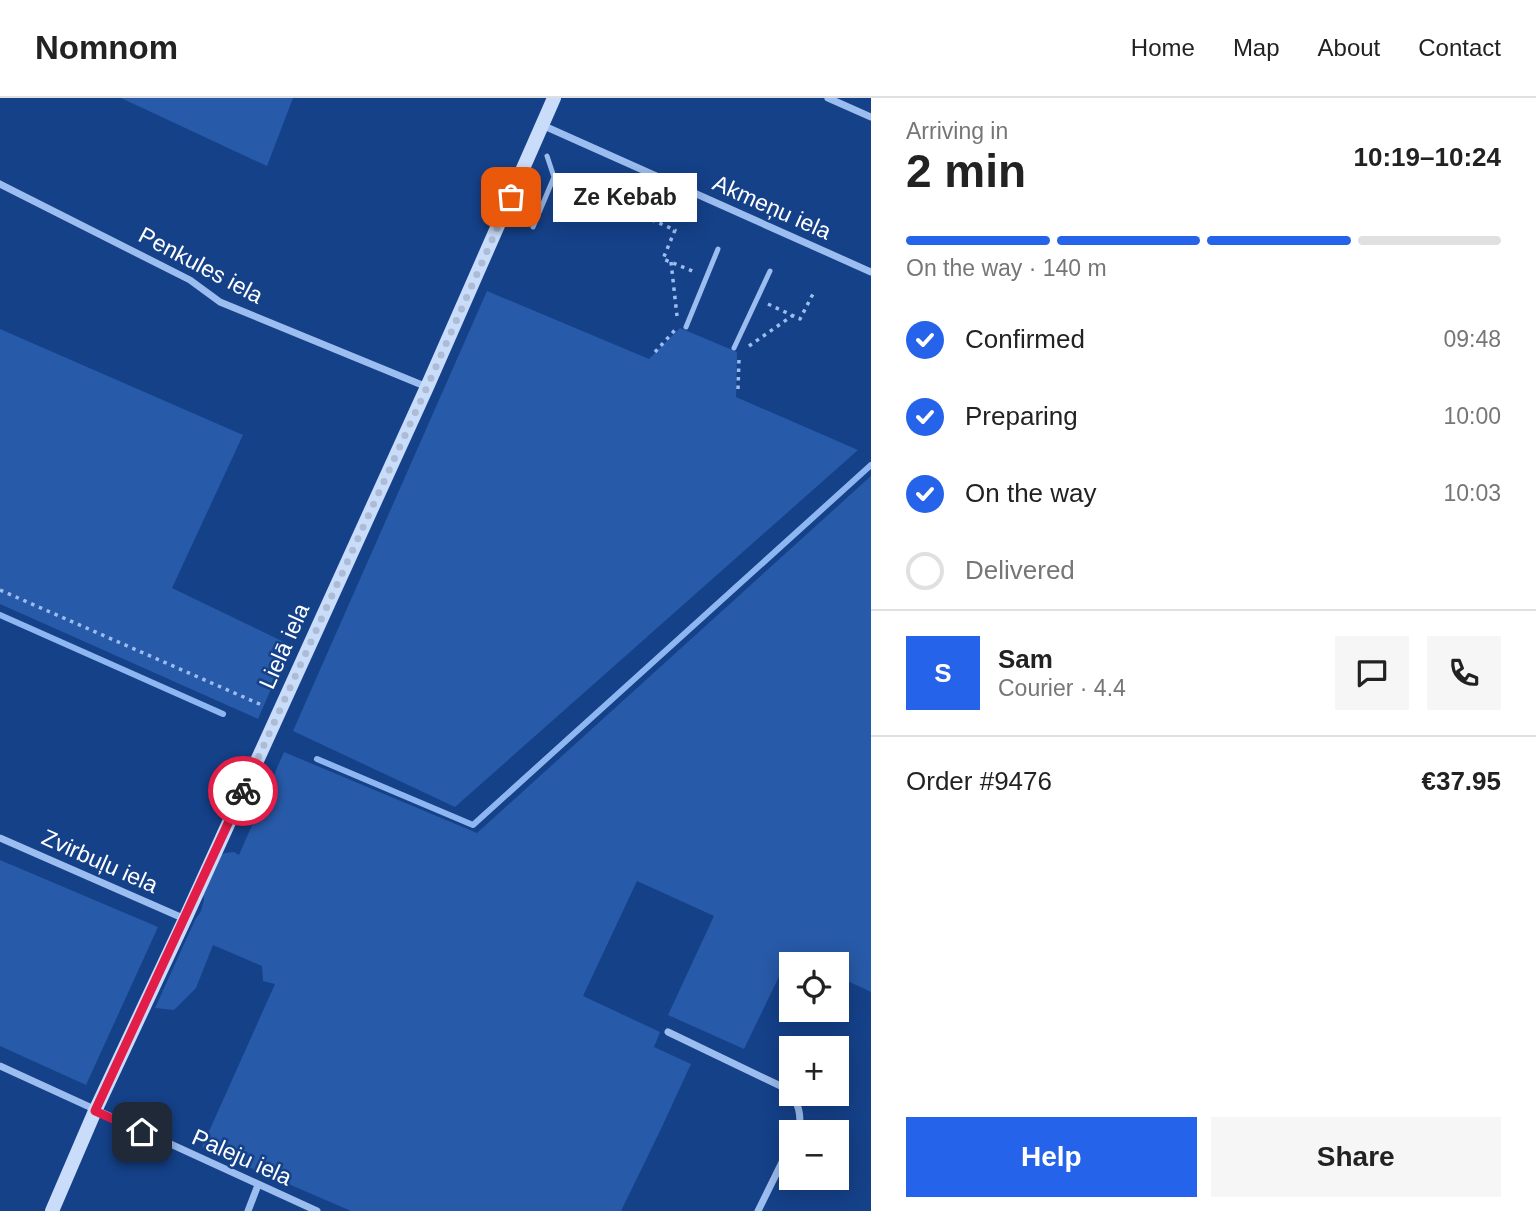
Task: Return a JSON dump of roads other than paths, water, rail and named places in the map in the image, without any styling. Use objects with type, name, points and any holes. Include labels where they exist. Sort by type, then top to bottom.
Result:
[{"type":"street","name":"Lielā iela","points":[[51,1211],[427,387],[554,98]]},
{"type":"street","points":[[828,98],[871,117]]},
{"type":"street","name":"Akmeņu iela","points":[[542,125],[871,272]]},
{"type":"street","name":"Penkules iela","points":[[0,184],[190,280],[220,302],[427,387]]},
{"type":"street","name":"Zvirbuļu iela","points":[[0,838],[185,919]]},
{"type":"street","points":[[668,1032],[779,1085]]},
{"type":"street","name":"Paleju iela","points":[[0,1066],[317,1211]]},
{"type":"street","points":[[758,1211],[779,1168]]},
{"type":"street","points":[[247,1211],[258,1185]]},
{"type":"lane","points":[[533,227],[554,177],[547,156]]},
{"type":"lane","points":[[686,327],[718,249]]},
{"type":"lane","points":[[734,348],[770,271]]},
{"type":"waterway","points":[[317,759],[473,825],[871,465]]},
{"type":"waterway","points":[[0,615],[223,714]]},
{"type":"place","name":"Ze Kebab","points":[[511,197]]}]
